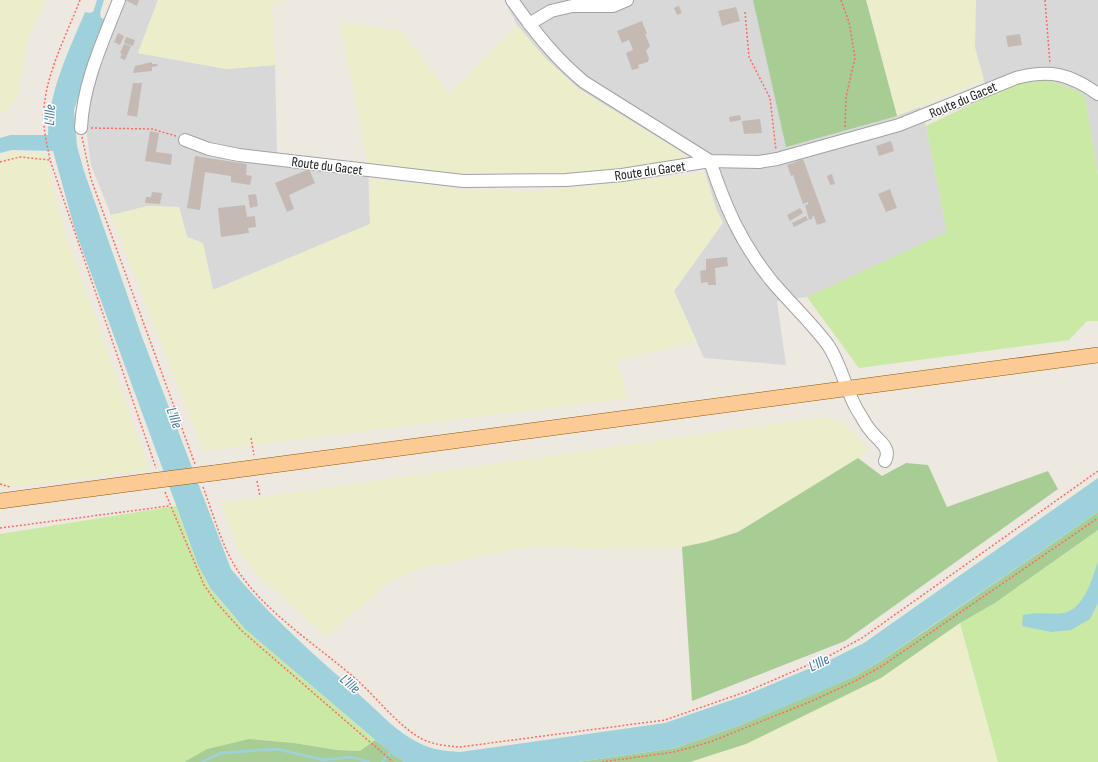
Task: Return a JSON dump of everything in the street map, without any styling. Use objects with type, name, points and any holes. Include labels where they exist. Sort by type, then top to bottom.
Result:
[{"type":"main road","points":[[0,501],[1098,355]]},
{"type":"street","points":[[81,128],[82,108],[90,77],[119,0]]},
{"type":"street","points":[[512,0],[548,49],[565,67],[584,82],[710,161],[724,202],[747,247],[770,279],[811,324],[839,363],[859,413],[871,431],[887,450],[888,455],[885,461]]},
{"type":"street","points":[[529,24],[551,11],[572,6],[613,6],[627,0]]},
{"type":"street","name":"Route du Gacet","points":[[185,140],[209,149],[252,157],[463,181],[566,180],[622,175],[710,161],[760,162],[777,159],[926,116],[1016,78],[1032,74],[1051,73],[1076,80],[1098,94]]},
{"type":"path","points":[[0,162],[20,157],[50,160],[44,128],[44,109],[48,87],[80,0]]},
{"type":"path","points":[[841,0],[854,42],[855,58],[846,97],[845,140]]},
{"type":"path","points":[[1045,0],[1051,73]]},
{"type":"path","points":[[745,12],[749,57],[770,98],[777,159]]},
{"type":"path","points":[[185,140],[164,131],[152,129],[81,128],[83,146],[91,179],[195,464]]},
{"type":"path","points":[[251,438],[254,455]]},
{"type":"path","points":[[204,487],[222,539],[236,568],[264,602],[358,680],[407,728],[422,739],[442,746],[460,747],[665,720],[748,691],[829,656],[862,638],[1098,471]]},
{"type":"path","points":[[257,481],[260,496]]},
{"type":"path","points":[[0,528],[169,506]]},
{"type":"path","points":[[602,762],[674,752],[710,742],[855,681],[889,662],[1098,518]]},
{"type":"path","points":[[382,754],[393,762]]},
{"type":"shaded area","points":[[121,0],[158,0],[138,53],[226,69],[275,65],[277,153],[368,167],[370,224],[213,290],[203,243],[187,237],[179,207],[148,206],[111,215],[91,165],[86,129],[87,99]]},
{"type":"shaded area","points":[[504,0],[866,0],[897,116],[920,107],[926,126],[947,232],[807,297],[777,301],[786,365],[704,358],[674,291],[723,223],[716,209],[703,165],[579,89],[545,58],[517,25]]},
{"type":"shaded area","points":[[975,0],[1098,0],[1098,175],[1085,96],[988,96],[975,48]]},
{"type":"green space","points":[[0,0],[46,0],[29,35],[18,96],[8,110],[0,114]]},
{"type":"green space","points":[[158,0],[287,0],[272,5],[275,65],[226,69],[138,53]]},
{"type":"green space","points":[[753,0],[866,0],[897,116],[786,147]]},
{"type":"green space","points":[[866,0],[976,0],[975,48],[984,80],[897,116]]},
{"type":"green space","points":[[340,22],[402,31],[449,94],[517,25],[545,58],[579,89],[686,155],[680,161],[592,173],[502,176],[368,167]]},
{"type":"green space","points":[[1044,79],[1073,89],[1085,96],[1098,175],[1098,321],[1087,321],[1069,340],[859,368],[807,297],[947,232],[926,126],[1016,83]]},
{"type":"green space","points":[[13,152],[45,154],[65,232],[150,470],[0,488],[0,157]]},
{"type":"green space","points":[[705,173],[716,209],[723,222],[674,291],[697,342],[617,360],[628,398],[203,451],[111,215],[148,206],[179,207],[187,237],[203,243],[213,290],[370,224],[369,179],[472,190],[535,191]]},
{"type":"green space","points":[[823,417],[846,424],[870,451],[738,532],[706,542],[663,550],[528,547],[418,569],[388,583],[326,637],[260,577],[238,551],[221,503]]},
{"type":"green space","points":[[858,458],[882,476],[906,463],[928,465],[947,507],[1048,471],[1058,489],[845,641],[692,701],[682,547],[706,542],[738,532]]},
{"type":"green space","points":[[176,506],[198,565],[211,589],[224,605],[245,629],[375,740],[360,751],[337,750],[294,743],[249,739],[207,749],[184,762],[0,762],[0,534]]},
{"type":"green space","points":[[1098,512],[1098,530],[995,603],[960,623],[881,678],[746,744],[690,762],[578,762],[675,748],[738,726],[853,677],[879,662]]},
{"type":"green space","points":[[1098,530],[1098,762],[998,762],[960,623],[995,603]]},
{"type":"green space","points":[[960,623],[998,762],[690,762],[746,744],[881,678]]},
{"type":"green space","points":[[249,739],[294,743],[337,750],[360,751],[375,740],[404,762],[184,762],[207,749]]},
{"type":"water","name":"L'Ille","points":[[97,0],[104,0],[100,13],[101,18],[105,19],[74,110],[77,146],[84,171],[142,337],[231,569],[262,604],[312,653],[390,723],[411,739],[434,749],[460,752],[665,723],[746,695],[832,659],[864,643],[1098,478],[1098,512],[879,662],[853,677],[738,726],[675,748],[578,762],[404,762],[393,755],[245,629],[211,589],[198,565],[75,230],[53,151],[12,150],[0,153],[0,138],[10,135],[48,135],[49,118],[60,72],[85,12],[93,12]]},
{"type":"water","points":[[1098,561],[1098,603],[1090,619],[1071,630],[1051,632],[1022,626],[1023,615],[1034,613],[1063,613],[1070,611],[1077,606],[1090,584]]},
{"type":"building","points":[[125,0],[139,0],[137,6]]},
{"type":"building","points":[[679,6],[682,13],[677,15],[674,8]]},
{"type":"building","points":[[736,7],[740,21],[722,26],[718,11]]},
{"type":"building","points":[[642,21],[650,46],[646,51],[649,58],[648,62],[638,65],[639,68],[632,70],[626,53],[633,50],[629,40],[622,43],[617,31]]},
{"type":"building","points":[[118,33],[124,36],[120,45],[114,42]]},
{"type":"building","points":[[1020,34],[1022,45],[1008,47],[1006,36]]},
{"type":"building","points":[[126,37],[135,40],[133,46],[124,43]]},
{"type":"building","points":[[124,44],[131,46],[125,60],[120,58],[122,54],[120,53]]},
{"type":"building","points":[[152,62],[152,64],[157,64],[158,66],[152,67],[152,71],[133,73],[135,66]]},
{"type":"building","points":[[133,83],[142,83],[137,117],[127,115]]},
{"type":"building","points":[[740,115],[741,120],[730,122],[729,117]]},
{"type":"building","points":[[760,119],[762,133],[744,134],[742,121]]},
{"type":"building","points":[[150,131],[159,133],[156,152],[172,154],[171,165],[145,161]]},
{"type":"building","points":[[891,141],[894,151],[879,156],[876,146]]},
{"type":"building","points":[[195,156],[247,164],[246,175],[252,176],[250,185],[231,182],[231,176],[205,172],[200,210],[187,208]]},
{"type":"building","points":[[803,159],[826,222],[817,225],[814,216],[812,216],[813,218],[809,220],[805,205],[808,204],[808,202],[803,204],[793,175],[791,176],[787,165]]},
{"type":"building","points":[[309,169],[315,183],[289,195],[294,209],[287,212],[275,183]]},
{"type":"building","points":[[832,174],[835,184],[830,185],[827,176]]},
{"type":"building","points":[[890,189],[897,208],[886,212],[878,194]]},
{"type":"building","points":[[152,192],[162,193],[160,204],[145,203],[146,197],[151,197]]},
{"type":"building","points":[[256,194],[258,206],[250,208],[248,195]]},
{"type":"building","points":[[245,205],[247,217],[255,216],[256,227],[248,228],[249,233],[221,237],[218,208]]},
{"type":"building","points":[[800,208],[803,213],[790,221],[787,215]]},
{"type":"building","points":[[806,216],[808,220],[794,227],[792,223]]},
{"type":"building","points":[[727,257],[728,266],[715,268],[716,285],[708,285],[708,282],[701,283],[700,271],[706,270],[706,259]]},
{"type":"waterway","points":[[202,762],[221,753],[276,749],[324,760],[351,757],[369,762]]},
{"type":"waterway","points":[[382,762],[392,751]]}]
